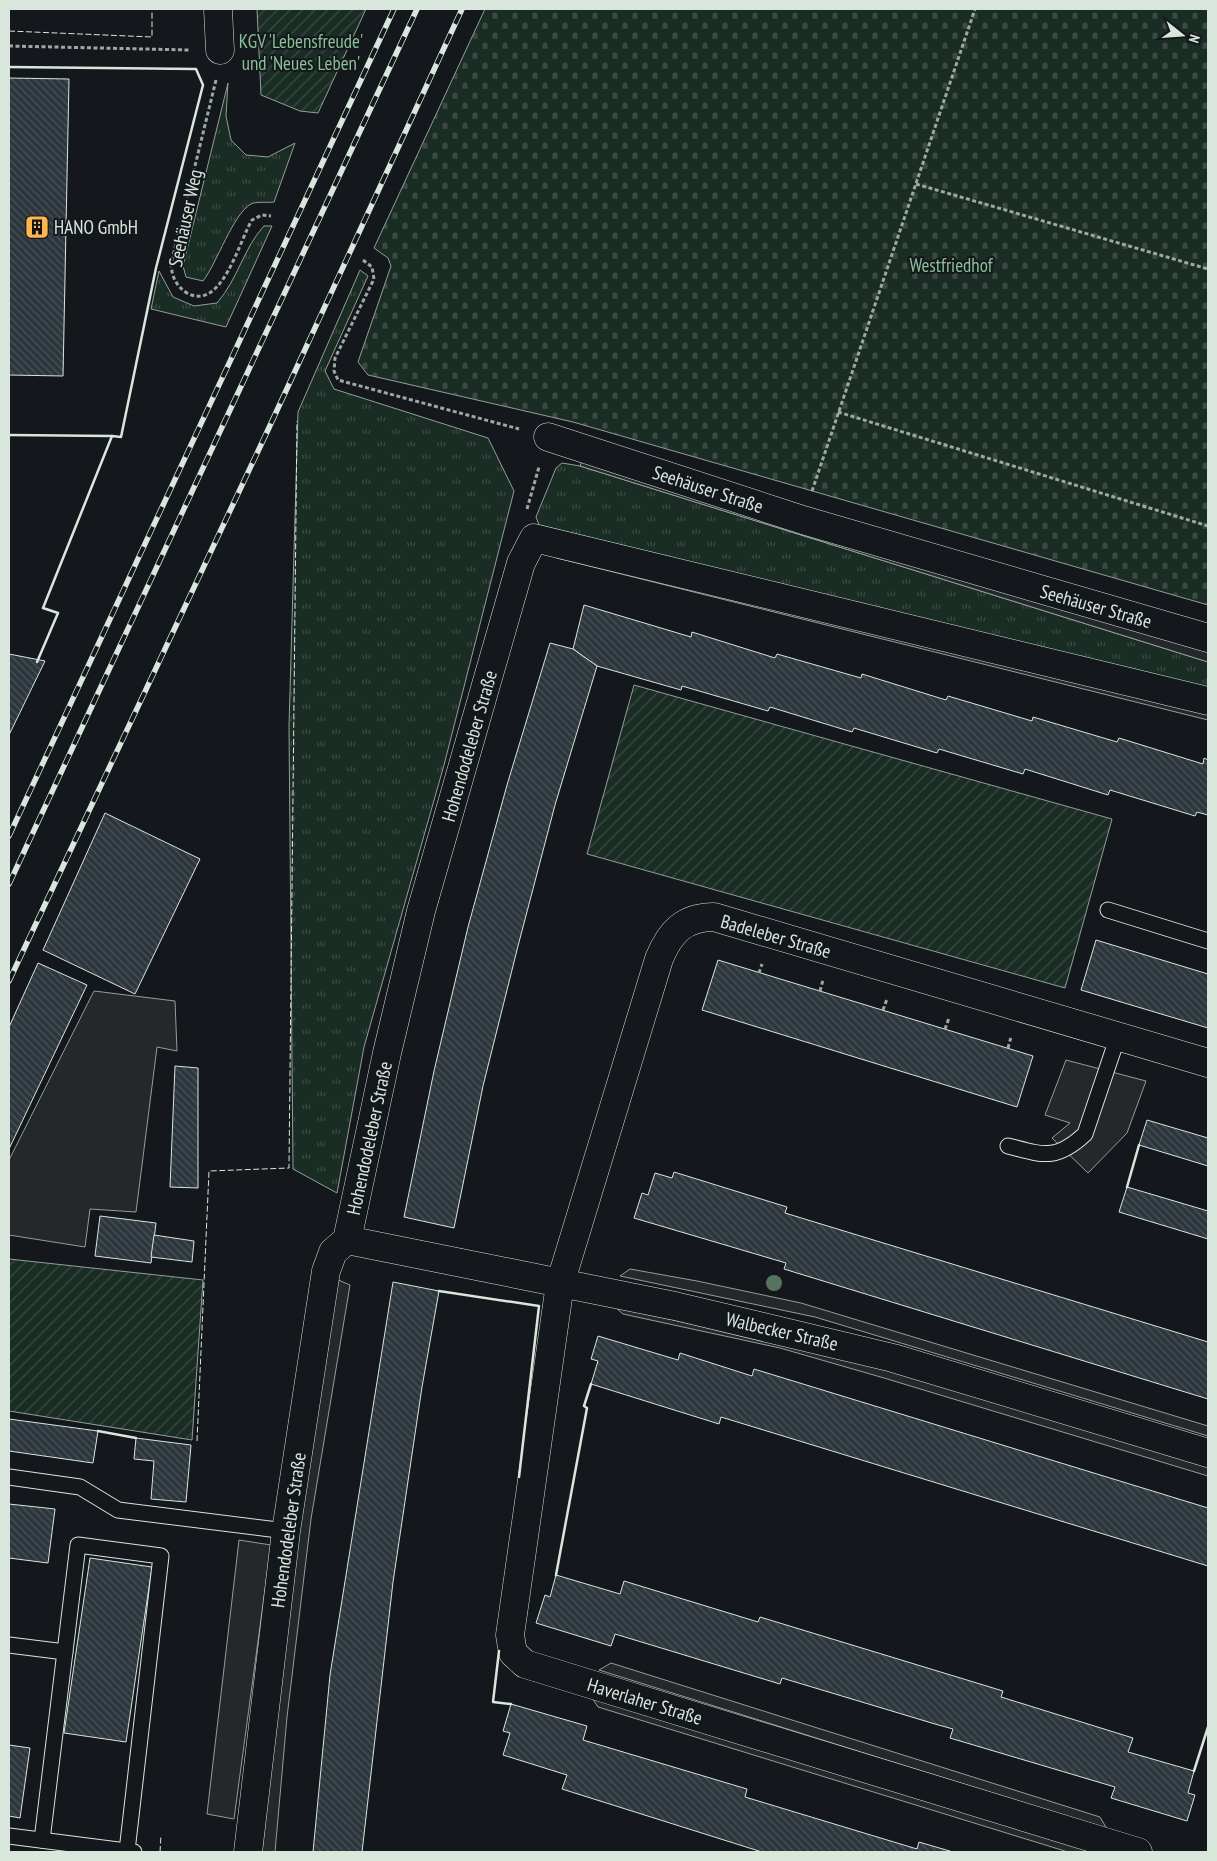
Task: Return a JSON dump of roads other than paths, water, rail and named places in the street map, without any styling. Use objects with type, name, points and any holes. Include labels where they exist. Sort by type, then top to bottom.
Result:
[{"type":"street","points":[[218,9],[220,50]]},
{"type":"street","name":"Seehäuser Straße","points":[[548,437],[802,520],[1208,638]]},
{"type":"street","name":"Hohendodeleber Straße","points":[[248,1852],[286,1531],[326,1271],[333,1252],[347,1240],[387,1053],[421,912],[521,563],[534,538],[1208,702]]},
{"type":"street","name":"Badeleber Straße","points":[[560,1284],[659,959],[669,937],[675,930],[693,919],[714,917],[1208,1063]]},
{"type":"street","name":"Walbecker Straße","points":[[347,1240],[675,1306],[893,1358],[1208,1453]]},
{"type":"street","name":"Haverlaher Straße","points":[[560,1284],[510,1635],[512,1649],[518,1659],[528,1665],[1138,1852]]},
{"type":"lane","points":[[1108,910],[1208,941]]},
{"type":"lane","points":[[1008,1146],[1045,1156],[1074,1144],[1085,1134],[1118,1036]]},
{"type":"lane","points":[[9,1477],[80,1487],[118,1510],[286,1531]]},
{"type":"lane","points":[[9,1836],[130,1852],[161,1556],[78,1544],[42,1840]]},
{"type":"lane","points":[[9,1644],[65,1652]]},
{"type":"railway","points":[[9,836],[394,9]]},
{"type":"railway","points":[[9,884],[417,9]]},
{"type":"railway","points":[[9,981],[267,432],[462,9]]},
{"type":"place","name":"HANO GmbH","points":[[37,227]]},
{"type":"park label","name":"KGV 'Lebensfreude' und 'Neues Leben'","points":[[301,52]]},
{"type":"park label","name":"Westfriedhof","points":[[951,265]]}]
